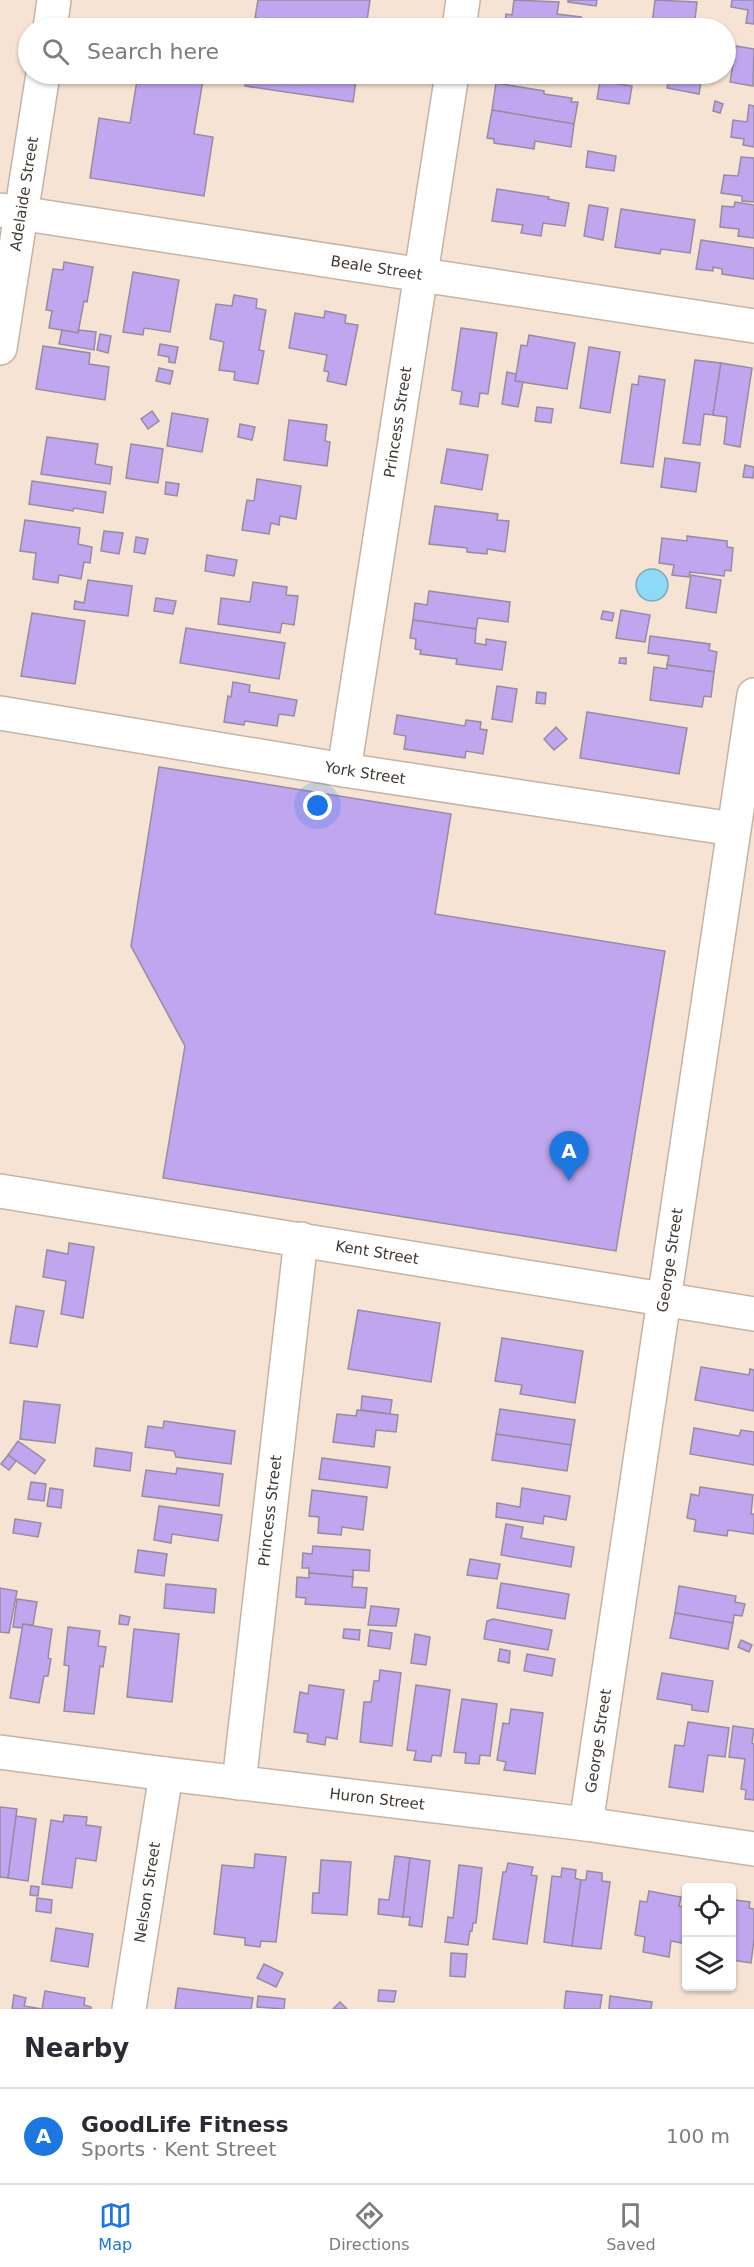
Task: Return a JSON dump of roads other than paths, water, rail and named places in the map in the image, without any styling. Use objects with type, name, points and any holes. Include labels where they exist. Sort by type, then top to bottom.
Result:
[{"type":"street","points":[[51,18],[54,0]]},
{"type":"street","points":[[460,18],[463,0]]},
{"type":"street","name":"Adelaide Street","points":[[0,348],[10,211],[41,84]]},
{"type":"street","name":"Princess Street","points":[[344,770],[450,84]]},
{"type":"street","name":"Beale Street","points":[[10,211],[754,326]]},
{"type":"street","name":"George Street","points":[[586,1824],[754,695]]},
{"type":"street","name":"York Street","points":[[0,713],[344,770],[733,829]]},
{"type":"street","name":"Kent Street","points":[[0,1191],[754,1314]]},
{"type":"street","name":"Princess Street","points":[[239,1783],[301,1239]]},
{"type":"street","name":"Huron Street","points":[[0,1752],[586,1824],[754,1849]]},
{"type":"street","name":"Nelson Street","points":[[129,2009],[166,1774]]},
{"type":"water","points":[[652,569],[663,574],[668,585],[663,596],[652,601],[641,596],[636,585],[641,574]]},
{"type":"place","name":"GoodLife Fitness","points":[[569,1181]]}]
